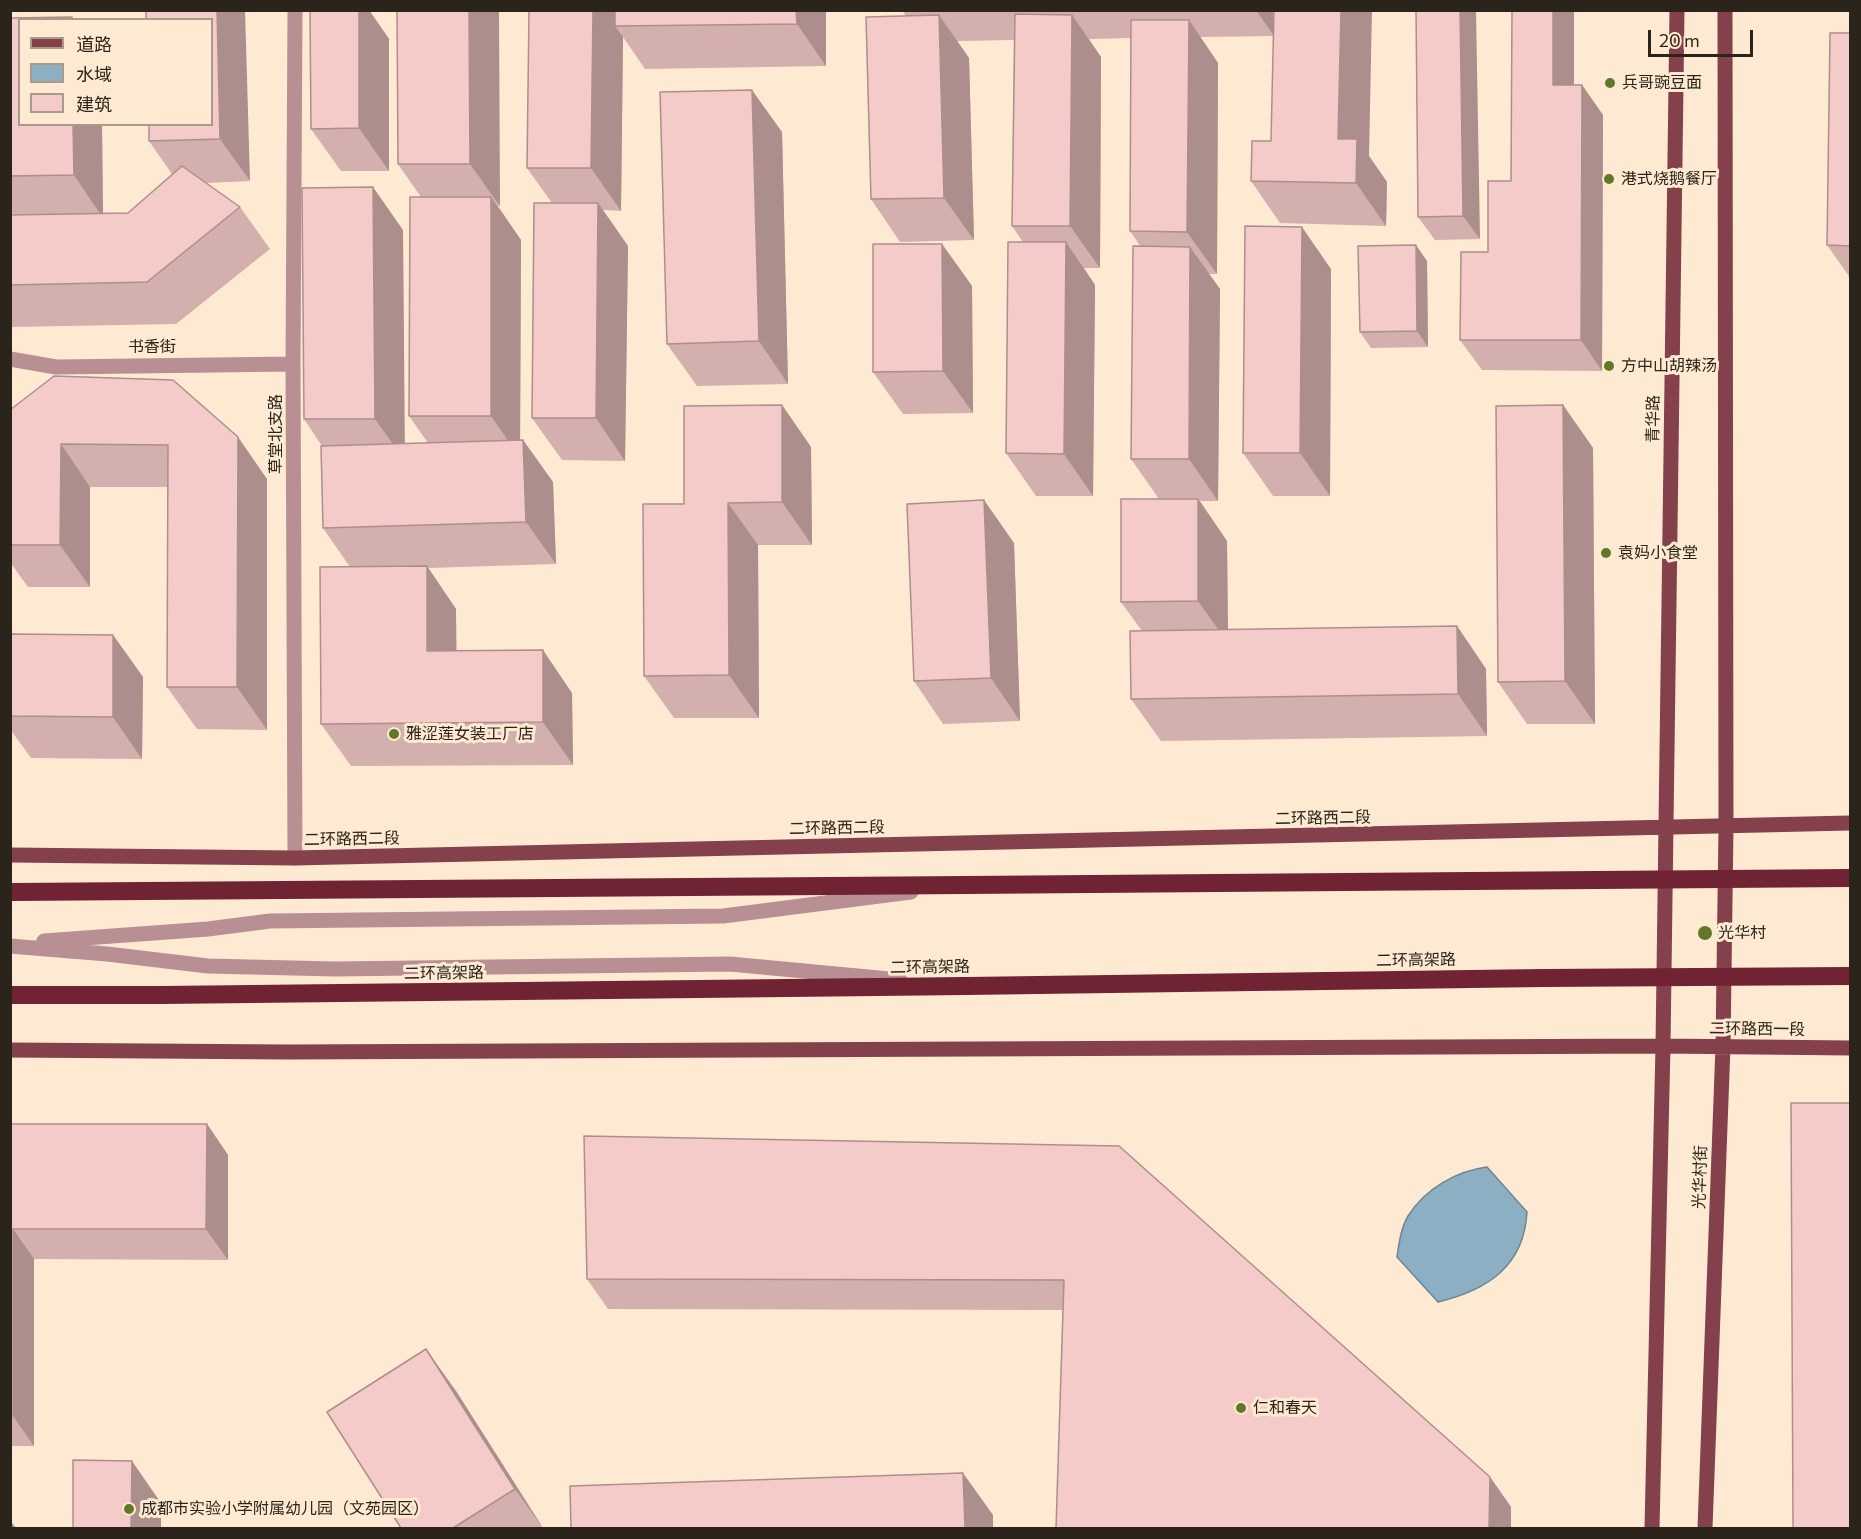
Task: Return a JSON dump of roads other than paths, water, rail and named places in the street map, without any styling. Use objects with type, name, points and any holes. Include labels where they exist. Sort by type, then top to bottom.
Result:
[{"type":"highway","points":[[10,892],[1851,878]]},
{"type":"highway","name":"二环高架路","points":[[10,995],[1851,976]]},
{"type":"main road","name":"青华路","points":[[1665,828],[1677,10]]},
{"type":"main road","points":[[1725,10],[1726,827]]},
{"type":"main road","points":[[1652,1528],[1663,1046],[1665,828],[1851,823]]},
{"type":"main road","name":"光华村街","points":[[1705,1528],[1723,1046],[1726,827]]},
{"type":"main road","name":"二环路西二段","points":[[10,855],[295,858],[1665,828]]},
{"type":"main road","points":[[10,1050],[288,1052],[1663,1046]]},
{"type":"main road","name":"二环路西一段","points":[[1663,1046],[1851,1048]]},
{"type":"street","name":"草堂北支路","points":[[295,10],[293,364],[295,858]]},
{"type":"street","name":"书香街","points":[[10,359],[56,367],[293,364]]},
{"type":"street","points":[[10,945],[208,929],[270,921],[723,916],[965,885]]},
{"type":"street","points":[[10,945],[208,966],[335,969],[730,964],[966,986]]},
{"type":"water","points":[[1487,1167],[1527,1212],[1519,1247],[1511,1261],[1487,1282],[1456,1297],[1438,1302],[1397,1257],[1404,1226],[1415,1206],[1432,1190],[1453,1177]]},
{"type":"place","name":"兵哥豌豆面","points":[[1610,83]]},
{"type":"place","name":"港式烧鹅餐厅","points":[[1609,179]]},
{"type":"place","name":"方中山胡辣汤","points":[[1609,366]]},
{"type":"place","name":"袁妈小食堂","points":[[1606,553]]},
{"type":"place","name":"雅涩莲女装工厂店","points":[[394,734]]},
{"type":"place","name":"光华村","points":[[1705,933]]},
{"type":"place","name":"仁和春天","points":[[1241,1408]]},
{"type":"place","name":"成都市实验小学附属幼儿园（文苑园区）","points":[[129,1509]]}]
